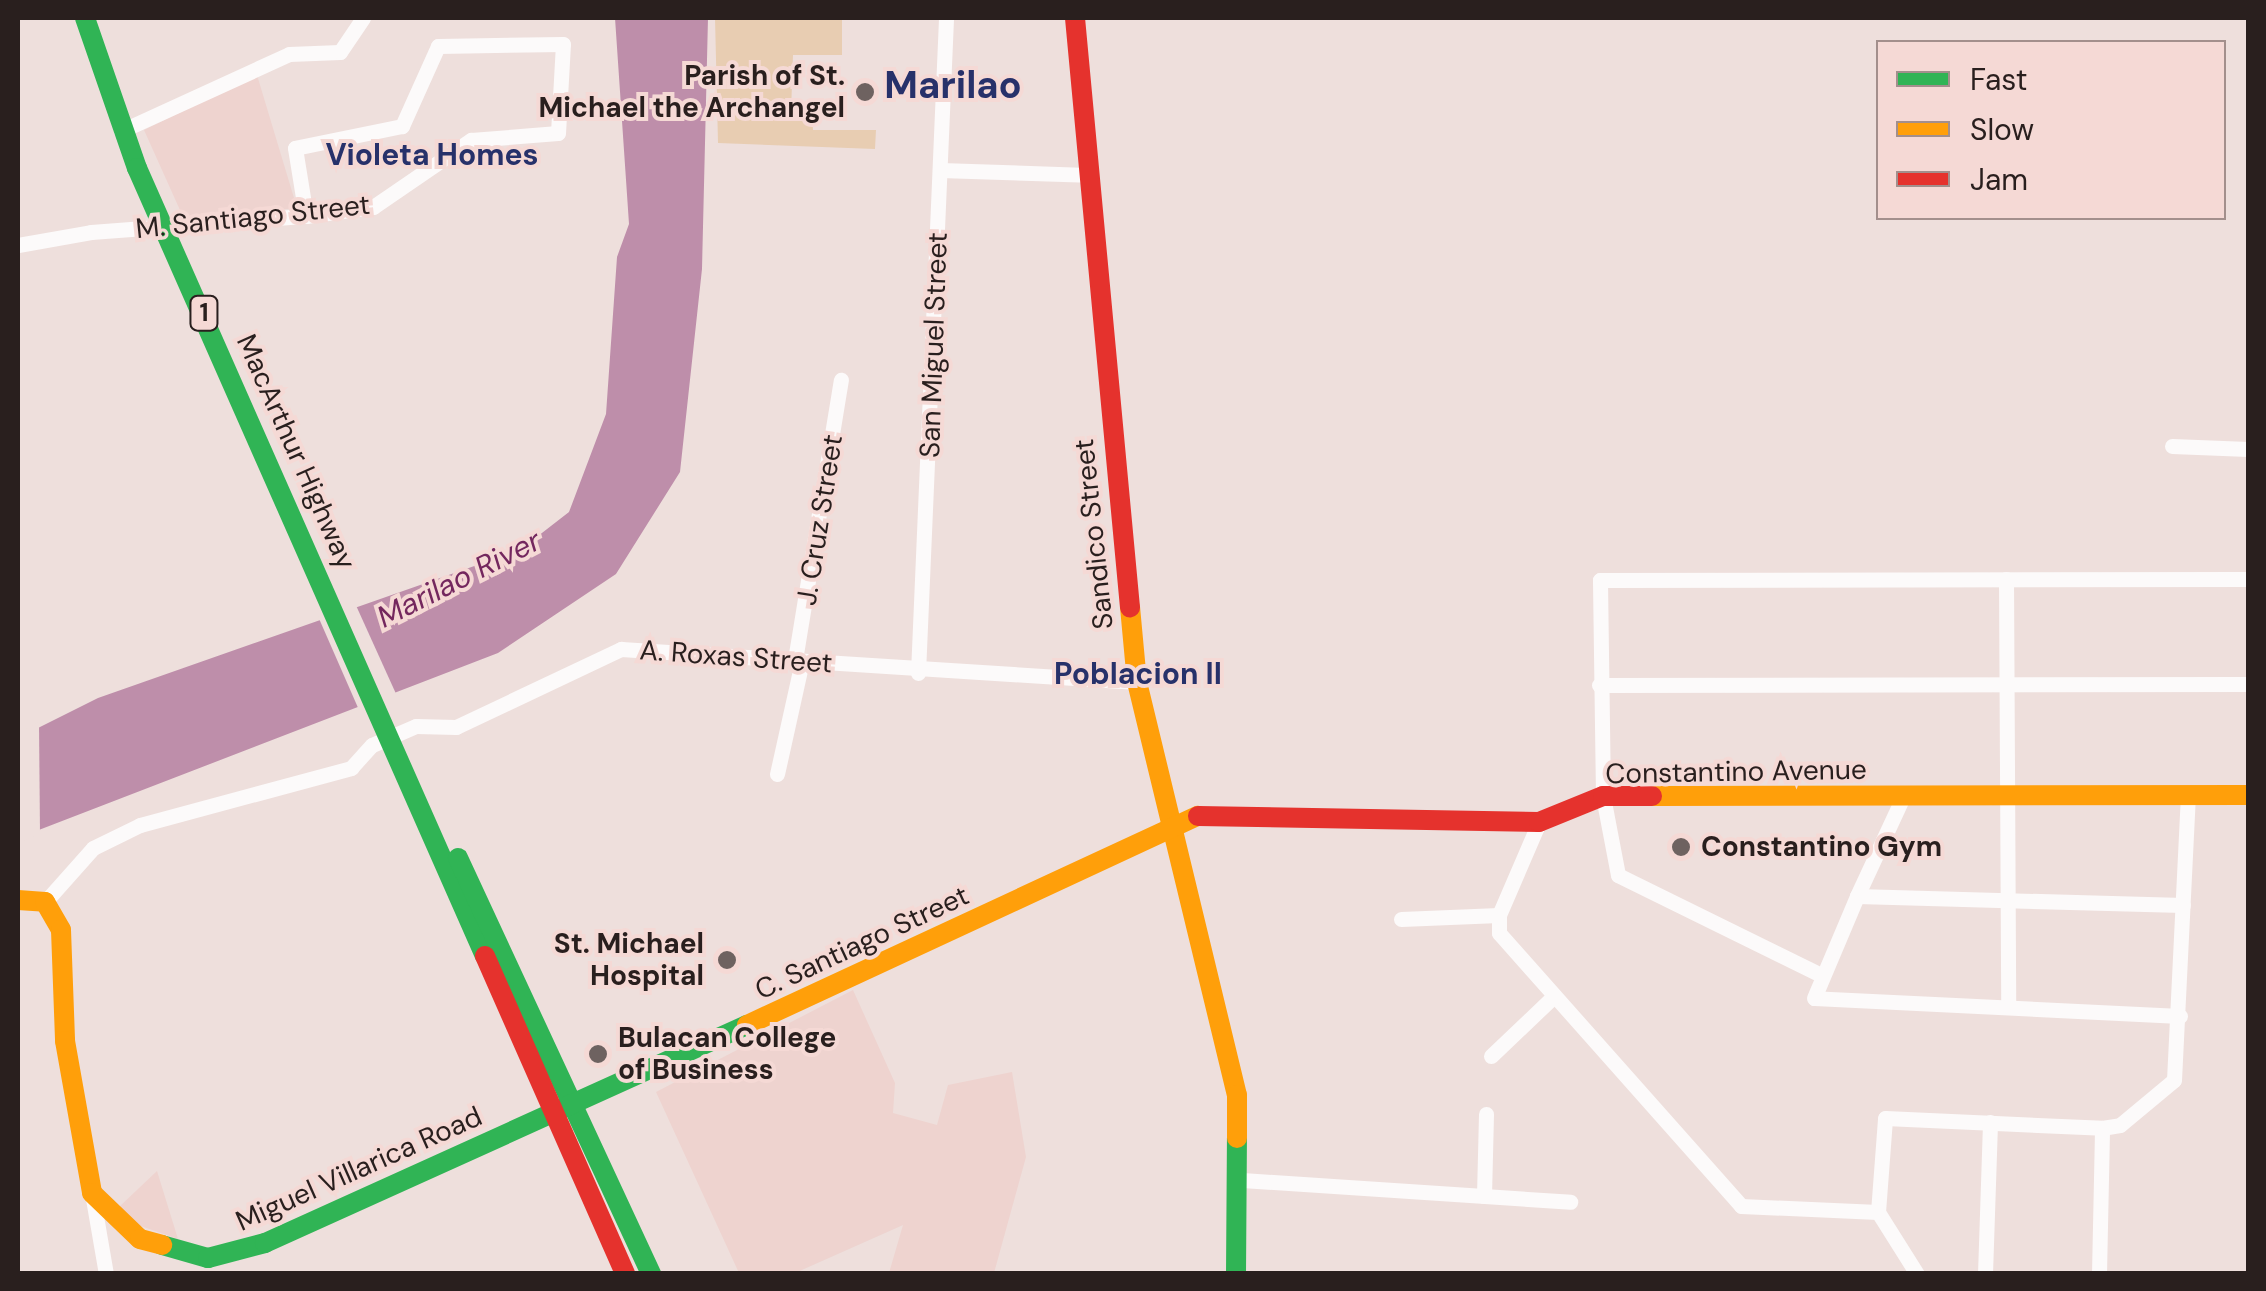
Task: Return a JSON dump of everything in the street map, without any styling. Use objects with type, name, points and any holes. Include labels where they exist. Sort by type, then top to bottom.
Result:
[{"type":"main road","name":"MacArthur Highway","points":[[85,18],[122,131],[398,748],[418,796],[416,810],[625,1274]]},
{"type":"main road","name":"Sandico Street","points":[[1075,18],[1137,682],[1237,1095],[1242,1180],[1236,1274]]},
{"type":"main road","name":"Constantino Avenue","points":[[1173,828],[1211,810],[1283,808],[1539,822],[1603,796],[2248,795]]},
{"type":"main road","name":"MacArthur Highway","points":[[418,796],[433,805],[650,1274]]},
{"type":"main road","name":"C. Santiago Street","points":[[573,1106],[1173,828]]},
{"type":"main road","points":[[18,900],[44,902],[62,930],[65,1041],[92,1193]]},
{"type":"main road","name":"Miguel Villarica Road","points":[[92,1193],[140,1239],[193,1258],[222,1257],[573,1106]]},
{"type":"street","points":[[122,131],[290,54],[340,52],[364,18]]},
{"type":"street","name":"San Miguel Street","points":[[918,673],[946,18]]},
{"type":"street","name":"M. Santiago Street","points":[[18,246],[164,227],[306,216],[401,195],[471,140],[558,132],[563,44],[438,46],[402,126],[294,148],[306,216]]},
{"type":"street","points":[[940,170],[1087,175]]},
{"type":"street","name":"J. Cruz Street","points":[[777,774],[841,380]]},
{"type":"street","points":[[2172,446],[2248,449]]},
{"type":"street","points":[[2006,579],[2008,1006]]},
{"type":"street","points":[[1821,975],[1620,878],[1603,796],[1600,580],[2248,579]]},
{"type":"street","name":"A. Roxas Street","points":[[44,902],[93,848],[140,825],[352,768],[372,744],[416,726],[456,726],[622,649],[918,673],[1137,682]]},
{"type":"street","points":[[1599,684],[2248,684]]},
{"type":"street","points":[[1917,1274],[1878,1212],[1885,1118],[2102,1128],[2120,1124],[2174,1080],[2188,795]]},
{"type":"street","points":[[1904,797],[1821,975],[1814,998],[2180,1016]]},
{"type":"street","points":[[1539,822],[1499,915],[1499,933],[1741,1206],[1878,1212]]},
{"type":"street","points":[[1857,896],[2183,906]]},
{"type":"street","points":[[1402,919],[1499,915]]},
{"type":"street","points":[[1491,1056],[1554,996]]},
{"type":"street","points":[[1484,1196],[1486,1114]]},
{"type":"street","points":[[1985,1274],[1990,1122]]},
{"type":"street","points":[[2099,1274],[2102,1128]]},
{"type":"street","points":[[1242,1180],[1570,1202]]},
{"type":"street","points":[[92,1193],[106,1274]]},
{"type":"shaded area","points":[[715,18],[842,18],[842,55],[793,55],[791,112],[812,113],[813,130],[876,130],[875,149],[718,143]]},
{"type":"shaded area","points":[[257,75],[297,208],[184,219],[144,130]]},
{"type":"shaded area","points":[[853,990],[895,1083],[893,1113],[937,1125],[948,1085],[1012,1072],[1026,1157],[994,1273],[889,1273],[903,1225],[795,1273],[739,1273],[656,1092]]},
{"type":"shaded area","points":[[157,1171],[178,1239],[138,1225],[119,1207]]},
{"type":"water","name":"Marilao River","points":[[615,18],[708,18],[702,269],[680,472],[616,574],[498,653],[18,838],[18,738],[98,698],[520,550],[569,512],[606,414],[617,257],[629,224]]},
{"type":"pier","points":[[354,601],[397,696],[359,710],[317,614]]},
{"type":"pier","points":[[39,722],[40,834],[18,843],[18,733]]},
{"type":"traffic: fast","points":[[85,18],[137,168],[485,956]]},
{"type":"traffic: fast","points":[[458,858],[651,1274]]},
{"type":"traffic: fast","points":[[162,1245],[208,1258],[265,1243],[747,1025]]},
{"type":"traffic: fast","points":[[1236,1274],[1237,1138]]},
{"type":"traffic: slow","points":[[1130,607],[1137,682],[1237,1095],[1237,1138]]},
{"type":"traffic: slow","points":[[1652,796],[2248,795]]},
{"type":"traffic: slow","points":[[747,1025],[1198,816]]},
{"type":"traffic: slow","points":[[18,900],[45,902],[61,930],[65,1041],[92,1193],[140,1239],[162,1245]]},
{"type":"traffic: jam","points":[[1075,18],[1130,607]]},
{"type":"traffic: jam","points":[[1198,816],[1539,822],[1603,796],[1652,796]]},
{"type":"traffic: jam","points":[[485,956],[625,1274]]},
{"type":"place","name":"Parish of St. Michael the Archangel","points":[[865,92]]},
{"type":"place","name":"Constantino Gym","points":[[1681,847]]},
{"type":"place","name":"St. Michael Hospital","points":[[727,960]]},
{"type":"place","name":"Bulacan College of Business","points":[[598,1054]]},
{"type":"district","name":"Marilao","points":[[953,86]]},
{"type":"district","name":"Violeta Homes","points":[[432,155]]},
{"type":"district","name":"Poblacion II","points":[[1138,674]]}]
